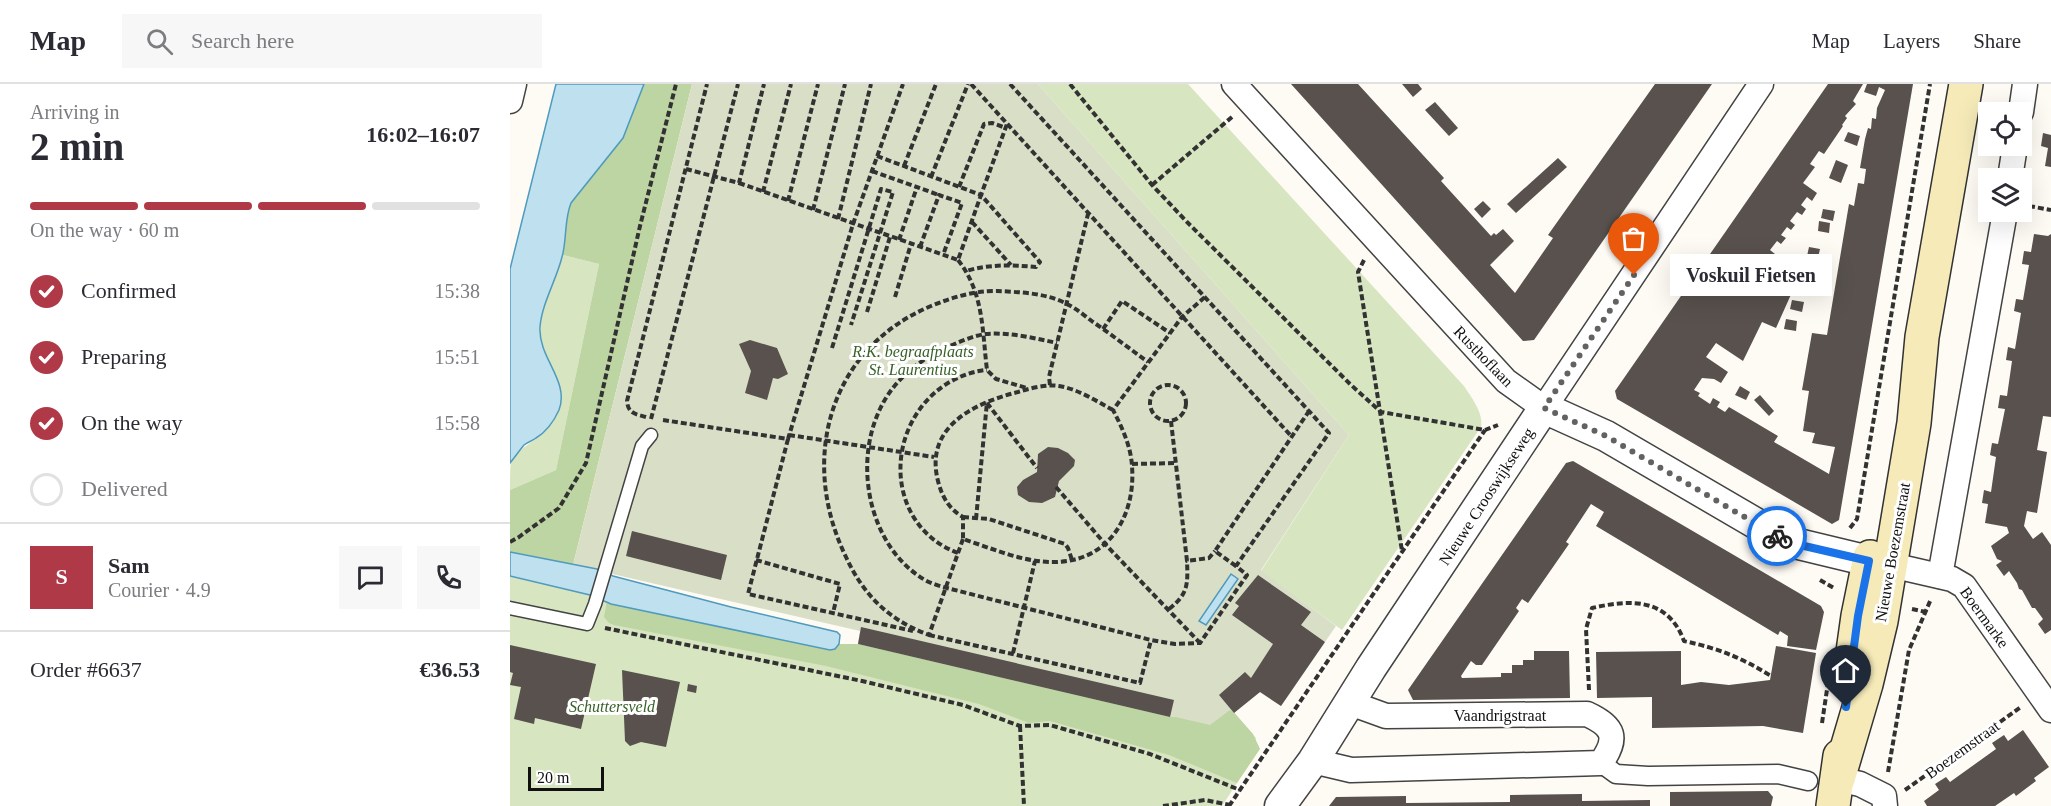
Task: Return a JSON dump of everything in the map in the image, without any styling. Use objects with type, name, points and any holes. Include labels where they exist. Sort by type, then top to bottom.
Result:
[{"type":"main road","name":"Nieuwe Boezemstraat","points":[[1826,788],[1866,684],[1881,621],[1867,560],[1914,423],[1922,337],[1966,84]]},
{"type":"street","points":[[510,101],[514,84]]},
{"type":"street","name":"Nieuwe Crooswijkseweg","points":[[1280,806],[1313,760],[1544,408],[1761,84]]},
{"type":"street","points":[[2022,102],[2025,84]]},
{"type":"street","name":"Rusthoflaan","points":[[1242,93],[1506,381],[1544,408],[1606,436],[1786,541],[1867,560]]},
{"type":"street","points":[[1940,576],[2003,222]]},
{"type":"street","name":"Boermarke","points":[[1867,560],[1958,581],[2047,697]]},
{"type":"street","name":"Vaandrigstraat","points":[[1350,702],[1386,716],[1587,714]]},
{"type":"street","points":[[1587,714],[1605,723],[1612,736],[1611,749],[1601,763]]},
{"type":"street","points":[[1313,760],[1352,770],[1601,763],[1616,774],[1648,776],[1778,774],[1826,788],[1860,784],[1885,802]]},
{"type":"lane","points":[[510,608],[587,624],[642,446],[651,435]]},
{"type":"path","points":[[510,542],[559,508],[586,463],[640,226],[676,84]]},
{"type":"path","points":[[707,84],[627,408],[631,413],[651,418],[934,458]]},
{"type":"path","points":[[651,418],[738,84]]},
{"type":"path","points":[[739,183],[764,84]]},
{"type":"path","points":[[763,192],[791,84]]},
{"type":"path","points":[[788,201],[818,84]]},
{"type":"path","points":[[813,210],[844,84]]},
{"type":"path","points":[[838,219],[871,84]]},
{"type":"path","points":[[903,84],[853,224],[788,437],[747,594],[1140,683],[1151,640]]},
{"type":"path","points":[[904,166],[936,84]]},
{"type":"path","points":[[931,177],[969,84],[1292,437]]},
{"type":"path","points":[[1010,84],[1329,433],[1236,566]]},
{"type":"path","points":[[1070,84],[1152,185],[1187,222],[1381,412],[1485,430],[1544,408]]},
{"type":"path","points":[[1836,589],[1867,560],[1844,535],[1857,519],[1930,84]]},
{"type":"path","points":[[1152,185],[1242,93]]},
{"type":"path","points":[[959,187],[984,124],[1006,126]]},
{"type":"path","points":[[958,260],[1006,126]]},
{"type":"path","points":[[877,156],[981,195],[1040,262],[1036,267],[985,265],[966,270]]},
{"type":"path","points":[[686,169],[739,183],[867,230],[958,260],[977,292],[987,370],[996,378],[1029,389]]},
{"type":"path","points":[[872,171],[962,204],[943,255]]},
{"type":"path","points":[[899,240],[917,187]]},
{"type":"path","points":[[832,348],[881,189],[893,192],[878,233],[851,325]]},
{"type":"path","points":[[920,248],[939,195]]},
{"type":"path","points":[[2032,206],[2051,210]]},
{"type":"path","points":[[1050,385],[1049,377],[1088,214]]},
{"type":"path","points":[[972,222],[1011,265]]},
{"type":"path","points":[[867,312],[890,237]]},
{"type":"path","points":[[1375,239],[1358,272],[1402,551]]},
{"type":"path","points":[[895,297],[911,244]]},
{"type":"path","points":[[929,635],[908,627],[874,600],[850,565],[831,520],[825,495],[823,456],[833,407],[840,390],[867,350],[907,317],[943,301],[977,292],[1031,294],[1067,303],[1148,362]]},
{"type":"path","points":[[1113,410],[1182,317],[1205,297]]},
{"type":"path","points":[[1103,329],[1122,301],[1170,333]]},
{"type":"path","points":[[1057,343],[1014,335],[982,334],[940,350],[906,373],[880,408],[868,447],[869,488],[873,511],[880,528],[898,556],[926,581],[1151,640],[1175,644],[1200,643]]},
{"type":"path","points":[[958,554],[934,542],[914,518],[906,502],[902,486],[901,453],[906,433],[915,414],[925,401],[958,377],[977,370],[987,370]]},
{"type":"path","points":[[1168,384],[1184,392],[1187,404],[1182,416],[1171,421],[1155,416],[1150,405],[1150,399],[1156,388],[1168,384]]},
{"type":"path","points":[[963,539],[1035,561],[1053,562],[1072,560],[1089,555],[1106,545],[1120,523],[1128,503],[1132,464],[1125,435],[1113,410],[1085,395],[1061,386],[1050,385],[1029,389],[987,402],[970,410],[944,433],[934,458],[941,494],[955,513],[963,517],[989,519],[1065,544],[1072,560]]},
{"type":"path","points":[[987,402],[1037,468]]},
{"type":"path","points":[[976,519],[987,402]]},
{"type":"path","points":[[1187,561],[1209,558],[1215,551],[1309,411]]},
{"type":"path","points":[[1169,609],[1184,595],[1188,585],[1171,421]]},
{"type":"path","points":[[1163,806],[1205,800],[1229,805],[1485,430]]},
{"type":"path","points":[[1132,464],[1176,463]]},
{"type":"path","points":[[1056,487],[1106,545],[1200,643]]},
{"type":"path","points":[[929,635],[963,539],[961,535],[964,525],[963,517]]},
{"type":"path","points":[[1200,643],[1247,575],[1215,551]]},
{"type":"path","points":[[756,560],[840,584],[833,613]]},
{"type":"path","points":[[1013,654],[1035,561]]},
{"type":"path","points":[[1885,802],[1909,650],[1940,576]]},
{"type":"path","points":[[1587,714],[1590,698],[1586,629],[1592,608],[1614,603],[1641,602],[1665,612],[1681,631],[1684,641],[1715,648],[1742,658],[1771,676]]},
{"type":"path","points":[[587,624],[862,681],[963,705],[1020,726],[1050,725],[1150,754],[1240,790]]},
{"type":"path","points":[[1821,728],[1829,682]]},
{"type":"path","name":"Boezemstraat","points":[[1885,802],[2047,697]]},
{"type":"path","points":[[1020,726],[1024,806]]},
{"type":"green space","points":[[644,84],[692,84],[573,565],[510,552],[510,490],[556,470],[599,264],[563,255],[566,214],[571,203],[623,138]]},
{"type":"green space","name":"R.K. begraafplaats St. Laurentius","points":[[692,84],[1038,84],[1349,435],[1261,570],[1336,626],[1281,706],[1260,692],[1234,713],[1230,710],[1210,725],[858,644],[860,631],[573,565]]},
{"type":"green space","points":[[1038,84],[1188,84],[1464,386],[1476,405],[1481,416],[1481,427],[1342,630],[1261,571],[1349,435]]},
{"type":"green space","points":[[563,255],[599,264],[556,470],[510,490],[513,458],[544,431],[560,404],[560,387],[543,347],[541,329],[544,307]]},
{"type":"green space","name":"Schuttersveld","points":[[510,576],[590,595],[611,604],[835,649],[839,644],[858,644],[1210,725],[1231,709],[1256,738],[1237,783],[1222,806],[510,806]]},
{"type":"green space","points":[[607,601],[611,604],[830,650],[835,649],[839,644],[858,644],[1170,717],[1231,709],[1253,734],[1260,749],[1237,783],[1169,755],[1050,721],[1029,723],[979,704],[826,666],[614,625],[604,617]]},
{"type":"water","points":[[556,84],[644,84],[623,138],[571,203],[567,216],[562,257],[543,309],[540,327],[544,349],[560,389],[559,410],[540,436],[524,445],[510,463],[510,269]]},
{"type":"water","points":[[510,552],[597,569],[613,576],[731,607],[837,632],[840,635],[839,644],[835,649],[830,650],[611,604],[590,595],[510,576]]},
{"type":"water","points":[[1231,574],[1238,579],[1206,625],[1199,621]]},
{"type":"building","points":[[1291,84],[1358,84],[1444,178],[1441,181],[1491,236],[1503,229],[1514,241],[1490,265],[1515,293],[1553,238],[1548,235],[1655,84],[1712,84],[1534,340],[1523,341]]},
{"type":"building","points":[[1402,84],[1418,84],[1422,89],[1413,97]]},
{"type":"building","points":[[1828,84],[1863,84],[1853,101],[1856,104],[1845,116],[1847,118],[1843,126],[1824,154],[1819,151],[1810,164],[1815,167],[1803,183],[1817,193],[1812,201],[1807,197],[1801,205],[1806,209],[1802,215],[1797,212],[1790,221],[1795,225],[1791,230],[1787,227],[1781,235],[1786,238],[1781,244],[1777,241],[1770,250],[1775,254],[1771,260],[1766,256],[1759,267],[1793,290],[1776,328],[1762,322],[1743,361],[1716,343],[1706,357],[1728,372],[1721,383],[1714,379],[1702,378],[1694,390],[1700,393],[1698,396],[1710,404],[1713,398],[1720,402],[1717,407],[1725,412],[1729,407],[1778,436],[1774,442],[1829,474],[1835,447],[1812,443],[1815,433],[1803,431],[1809,391],[1802,390],[1812,333],[1827,335],[1849,204],[1854,206],[1858,183],[1864,184],[1866,169],[1860,168],[1865,139],[1868,128],[1871,129],[1872,118],[1876,119],[1877,108],[1885,90],[1879,87],[1876,96],[1864,92],[1867,84],[1913,84],[1839,520],[1832,524],[1617,399],[1615,391]]},
{"type":"building","points":[[1435,102],[1458,128],[1449,136],[1425,110]]},
{"type":"building","points":[[1848,132],[1860,136],[1857,146],[1844,141]]},
{"type":"building","points":[[2043,133],[2051,135],[2051,167],[2045,166],[2048,148],[2041,146]]},
{"type":"building","points":[[1558,158],[1567,167],[1516,213],[1507,204]]},
{"type":"building","points":[[1836,160],[1848,165],[1841,183],[1829,178]]},
{"type":"building","points":[[1483,201],[1491,209],[1482,218],[1474,209]]},
{"type":"building","points":[[1823,209],[1835,211],[1833,221],[1821,218]]},
{"type":"building","points":[[1819,221],[1830,223],[1829,233],[1818,231]]},
{"type":"building","points":[[2034,234],[2048,236],[2051,234],[2051,417],[2043,416],[2037,450],[2047,452],[2037,513],[2027,511],[2024,526],[2033,539],[2042,532],[2051,545],[2051,630],[2045,634],[2038,624],[2043,619],[2035,608],[2032,608],[2009,571],[2004,576],[1996,565],[2002,561],[1997,559],[1991,546],[2009,533],[2007,527],[1985,523],[1988,504],[1982,503],[1984,490],[1991,492],[1996,457],[1990,455],[1992,443],[1998,444],[2005,409],[1998,408],[2000,395],[2007,396],[2012,361],[2006,360],[2008,347],[2015,349],[2021,313],[2014,311],[2016,299],[2023,300],[2029,265],[2022,264],[2024,251],[2031,252]]},
{"type":"building","points":[[1809,247],[1820,249],[1818,258],[1807,256]]},
{"type":"building","points":[[1803,264],[1814,266],[1812,275],[1801,273]]},
{"type":"building","points":[[1798,282],[1810,284],[1809,294],[1797,292]]},
{"type":"building","points":[[1792,300],[1804,302],[1802,312],[1790,309]]},
{"type":"building","points":[[1786,319],[1797,321],[1796,331],[1784,329]]},
{"type":"building","points":[[750,340],[777,348],[788,374],[778,379],[773,378],[767,400],[745,393],[751,371],[739,344]]},
{"type":"building","points":[[1740,386],[1750,392],[1746,400],[1735,395]]},
{"type":"building","points":[[1760,395],[1774,411],[1769,416],[1754,400]]},
{"type":"building","points":[[1048,447],[1058,448],[1068,453],[1075,460],[1074,466],[1059,481],[1055,497],[1042,503],[1029,502],[1018,495],[1017,487],[1023,480],[1037,472],[1038,454]]},
{"type":"building","points":[[1573,461],[1821,606],[1824,612],[1816,650],[1787,646],[1788,636],[1780,631],[1778,635],[1596,526],[1604,512],[1591,504],[1566,542],[1569,544],[1528,603],[1522,599],[1516,608],[1519,611],[1482,665],[1476,665],[1471,661],[1461,676],[1462,678],[1501,677],[1501,673],[1512,673],[1512,665],[1523,665],[1523,660],[1534,660],[1534,651],[1569,651],[1570,698],[1413,700],[1408,690],[1566,463]]},
{"type":"building","points":[[632,531],[727,555],[721,580],[626,556]]},
{"type":"building","points":[[1258,575],[1311,612],[1301,625],[1325,642],[1281,706],[1260,692],[1234,713],[1219,695],[1245,672],[1251,678],[1273,644],[1232,615],[1239,606],[1235,603]]},
{"type":"building","points":[[861,627],[1174,700],[1170,717],[858,644]]},
{"type":"building","points":[[510,645],[596,664],[581,729],[535,718],[534,724],[514,719],[521,687],[510,685],[513,673],[510,672]]},
{"type":"building","points":[[1776,646],[1816,653],[1803,733],[1763,726],[1652,728],[1652,697],[1597,698],[1596,652],[1681,651],[1681,685],[1701,682],[1729,685],[1770,680]]},
{"type":"building","points":[[622,670],[680,682],[666,747],[641,742],[630,746],[625,741]]},
{"type":"building","points":[[688,684],[697,686],[696,693],[687,691]]},
{"type":"building","points":[[2023,730],[2049,767],[2034,778],[2036,781],[2016,796],[2014,793],[1995,806],[1927,806],[1924,801],[1939,790],[1935,784],[1946,777],[1950,782],[1996,749],[1992,743],[2004,735],[2008,741]]},
{"type":"building","points":[[1768,791],[1773,797],[1771,806],[1670,806],[1670,792]]},
{"type":"building","points":[[1582,794],[1582,801],[1650,800],[1650,806],[1329,806],[1336,797],[1406,796],[1406,803],[1510,802],[1510,795]]},
{"type":"way so far","points":[[1634,275],[1544,408],[1606,436],[1777,536]]},
{"type":"place","name":"Voskuil Fietsen","points":[[1634,275]]},
{"type":"route","points":[[1777,536],[1800,545],[1869,561],[1851,660],[1846,707]]}]
